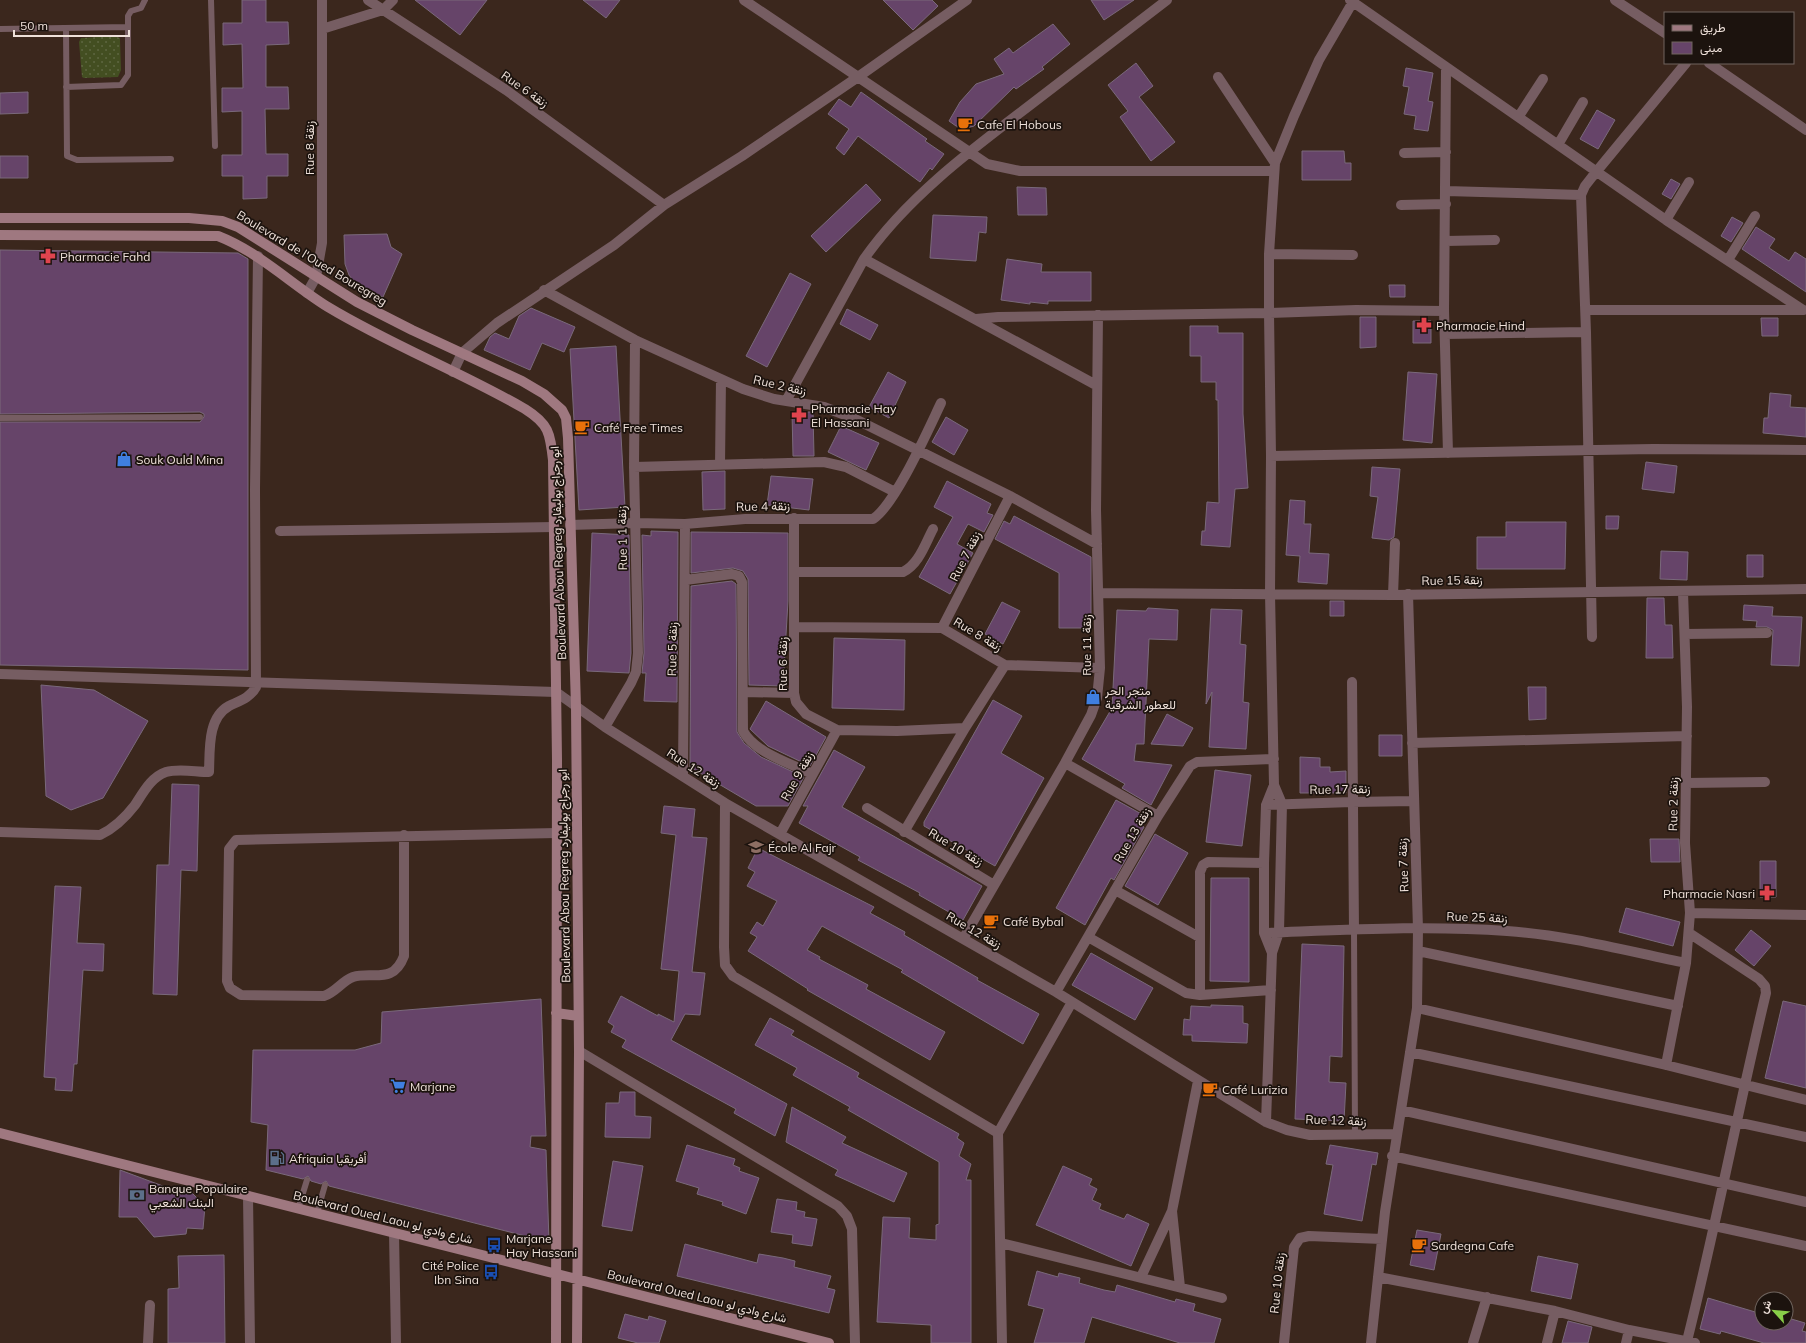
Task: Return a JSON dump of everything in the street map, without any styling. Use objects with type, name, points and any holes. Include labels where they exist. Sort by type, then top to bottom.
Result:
[{"type":"main road","name":"Boulevard de l'Oued Bouregreg","points":[[0,218],[189,218],[222,221],[238,227],[335,290],[382,316],[522,381],[544,394],[562,410]]},
{"type":"main road","points":[[0,235],[210,234],[232,241],[258,256],[307,293],[369,330],[453,372]]},
{"type":"main road","name":"Boulevard Abou Regreg ابو رجراج بوليفارد","points":[[453,372],[525,409],[544,424],[549,433],[553,460],[557,833],[556,1343]]},
{"type":"main road","name":"Boulevard Abou Regreg ابو رجراج بوليفارد","points":[[562,410],[566,418],[568,438],[576,707],[579,1051],[578,1249],[576,1279],[577,1343]]},
{"type":"main road","points":[[556,1012],[578,1016]]},
{"type":"main road","name":"Boulevard Oued Laou شارع وادي لو","points":[[0,1133],[829,1343]]},
{"type":"street","name":"Rue 8 زنقة","points":[[307,293],[316,277],[322,243],[322,0]]},
{"type":"street","name":"Rue 6 زنقة","points":[[368,0],[506,90],[664,205]]},
{"type":"street","points":[[322,29],[383,10],[393,0]]},
{"type":"street","points":[[744,0],[987,164],[1020,171],[1275,167]]},
{"type":"street","points":[[453,372],[462,353],[497,323],[544,290],[614,245],[664,205],[858,78],[966,0]]},
{"type":"street","points":[[786,401],[864,260],[879,238],[908,208],[969,152],[1167,0]]},
{"type":"street","points":[[1272,953],[1264,933],[1264,863],[1266,805],[1274,785],[1270,594],[1271,456],[1269,254],[1275,167],[1294,116],[1319,60],[1352,0],[1446,68],[1519,116],[1666,220],[1805,310]]},
{"type":"street","points":[[1615,0],[1664,32]]},
{"type":"street","points":[[1592,637],[1586,310],[1581,195],[1585,186],[1685,64]]},
{"type":"street","points":[[1710,64],[1806,130]]},
{"type":"street","points":[[1446,68],[1446,241],[1444,312],[1448,453]]},
{"type":"street","points":[[1218,77],[1275,167]]},
{"type":"street","points":[[1519,116],[1543,78]]},
{"type":"street","points":[[1558,143],[1582,102]]},
{"type":"street","points":[[1404,153],[1446,152]]},
{"type":"street","points":[[1666,220],[1689,182]]},
{"type":"street","points":[[1446,191],[1581,195]]},
{"type":"street","points":[[1400,205],[1446,204]]},
{"type":"street","points":[[1728,260],[1755,216]]},
{"type":"street","points":[[1446,241],[1495,240]]},
{"type":"street","points":[[1269,254],[1353,255]]},
{"type":"street","points":[[0,832],[100,834],[110,830],[118,824],[134,807],[158,775],[175,771],[209,772],[212,729],[217,718],[227,707],[248,697],[257,683],[255,489],[258,256]]},
{"type":"street","points":[[864,260],[1096,385]]},
{"type":"street","name":"Rue 2 زنقة","points":[[544,290],[634,340],[721,379],[762,396],[824,407],[918,450],[1010,496],[1097,544]]},
{"type":"street","points":[[976,319],[998,317],[1269,313],[1356,310],[1444,312]]},
{"type":"street","points":[[1586,310],[1805,310]]},
{"type":"street","name":"Rue 11 زنقة","points":[[963,939],[1065,762],[1093,709],[1097,698],[1100,668],[1097,544],[1096,385],[1098,315]]},
{"type":"street","points":[[1445,334],[1586,332]]},
{"type":"street","name":"Rue 1 زنقة 1","points":[[605,727],[636,672],[638,653],[634,467],[634,340]]},
{"type":"street","points":[[720,464],[721,379]]},
{"type":"street","name":"Rue 4 زنقة","points":[[570,525],[635,523],[685,524],[745,519],[794,518],[873,519],[881,514],[895,492],[941,404]]},
{"type":"street","points":[[1271,456],[1653,449],[1806,450]]},
{"type":"street","points":[[634,467],[824,462],[846,467],[895,492]]},
{"type":"street","name":"Rue 7 زنقة","points":[[942,628],[1010,496]]},
{"type":"street","name":"Rue 6 زنقة","points":[[794,518],[794,694],[796,702],[806,714],[837,730],[897,731],[965,728]]},
{"type":"street","name":"Rue 5 زنقة","points":[[683,775],[685,524]]},
{"type":"street","points":[[280,531],[554,528]]},
{"type":"street","points":[[795,572],[903,572],[911,568],[916,562],[933,529]]},
{"type":"street","points":[[1393,595],[1395,543]]},
{"type":"street","points":[[685,580],[732,574],[739,576],[742,582],[744,692],[743,731],[748,740],[756,747],[812,774]]},
{"type":"street","name":"Rue 15 زنقة","points":[[1098,593],[1393,595],[1683,592],[1806,589]]},
{"type":"street","name":"Rue 2 زنقة","points":[[1666,1065],[1686,963],[1690,913],[1685,843],[1687,736],[1683,592]]},
{"type":"street","name":"Rue 7 زنقة","points":[[1371,1343],[1392,1156],[1401,1110],[1417,1008],[1418,929],[1408,594]]},
{"type":"street","name":"Rue 8 زنقة","points":[[794,627],[942,628],[1005,665],[1100,668]]},
{"type":"street","points":[[1685,634],[1766,632]]},
{"type":"street","points":[[904,832],[965,728],[1005,665]]},
{"type":"street","points":[[0,674],[556,692]]},
{"type":"street","points":[[1352,682],[1354,930]]},
{"type":"street","name":"Rue 12 زنقة","points":[[556,692],[605,727],[725,803],[1056,992],[1266,1122],[1287,1130],[1310,1135],[1396,1134]]},
{"type":"street","points":[[744,692],[794,694]]},
{"type":"street","name":"Rue 9 زنقة","points":[[780,834],[837,730]]},
{"type":"street","points":[[1412,743],[1687,736]]},
{"type":"street","name":"Rue 13 زنقة","points":[[1056,992],[1158,816],[1190,766],[1197,762],[1274,759]]},
{"type":"street","points":[[1065,762],[1158,816]]},
{"type":"street","points":[[1686,783],[1765,782]]},
{"type":"street","points":[[1266,1122],[1272,953],[1278,932],[1282,804],[1274,785]]},
{"type":"street","name":"Rue 17 زنقة","points":[[1266,805],[1352,802],[1414,802]]},
{"type":"street","points":[[725,803],[724,947],[725,965],[733,976],[998,1133]]},
{"type":"street","name":"Rue 10 زنقة","points":[[867,808],[904,832],[994,885]]},
{"type":"street","points":[[404,835],[404,956],[401,963],[394,970],[379,977],[355,977],[331,994],[324,996],[241,995],[230,988],[227,981],[228,848],[236,840],[404,835],[557,833]]},
{"type":"street","points":[[1200,995],[1200,872],[1202,866],[1208,862],[1264,863]]},
{"type":"street","points":[[1115,890],[1199,937]]},
{"type":"street","points":[[1690,913],[1806,915]]},
{"type":"street","name":"Rue 25 زنقة","points":[[1264,933],[1418,929],[1507,930],[1581,941],[1686,963]]},
{"type":"street","points":[[1378,1277],[1555,1311],[1629,1330],[1691,1342],[1722,1182],[1766,993],[1765,986],[1759,979],[1689,933]]},
{"type":"street","points":[[1088,937],[1176,989],[1186,993],[1200,995],[1271,990]]},
{"type":"street","points":[[1418,951],[1678,1006]]},
{"type":"street","points":[[1002,1343],[998,1133],[1072,1002]]},
{"type":"street","points":[[1417,1008],[1666,1065],[1806,1100]]},
{"type":"street","points":[[579,1051],[838,1206],[847,1216],[852,1229],[855,1343]]},
{"type":"street","points":[[1410,1052],[1806,1137]]},
{"type":"street","points":[[1141,1277],[1172,1211],[1198,1081]]},
{"type":"street","points":[[1401,1110],[1806,1202]]},
{"type":"street","points":[[1392,1156],[1806,1246]]},
{"type":"street","points":[[248,1196],[250,1343]]},
{"type":"street","points":[[1172,1211],[1180,1287]]},
{"type":"street","points":[[394,1233],[396,1343]]},
{"type":"street","name":"Rue 10 زنقة","points":[[1284,1343],[1294,1247],[1300,1238],[1309,1236],[1382,1239]]},
{"type":"street","points":[[1001,1243],[1222,1298]]},
{"type":"street","points":[[1473,1343],[1487,1297]]},
{"type":"street","points":[[148,1343],[150,1305]]},
{"type":"street","points":[[1547,1343],[1555,1311]]},
{"type":"street","points":[[1626,1343],[1629,1330]]},
{"type":"lane","points":[[66,87],[121,85],[124,82],[128,76],[128,16],[131,11],[141,8],[145,0]]},
{"type":"lane","points":[[211,0],[215,146]]},
{"type":"lane","points":[[0,29],[128,27]]},
{"type":"lane","points":[[66,28],[67,156],[77,160],[172,159]]},
{"type":"lane","points":[[0,418],[200,417]]},
{"type":"lane","points":[[1354,930],[1355,1135]]},
{"type":"lane","points":[[298,1209],[307,1180]]},
{"type":"lane","points":[[317,1213],[325,1185]]},
{"type":"green space","points":[[114,36],[120,38],[121,70],[118,77],[82,77],[79,42],[81,38]]},
{"type":"building","points":[[242,0],[266,0],[266,22],[288,22],[289,44],[266,45],[266,87],[288,87],[289,109],[265,109],[266,154],[288,154],[288,176],[267,176],[267,198],[243,199],[243,176],[222,176],[222,155],[242,155],[242,111],[222,112],[222,88],[243,88],[242,44],[223,45],[223,23],[242,23]]},
{"type":"building","points":[[415,0],[487,0],[460,35]]},
{"type":"building","points":[[583,0],[620,0],[606,18]]},
{"type":"building","points":[[883,0],[932,0],[938,6],[913,30]]},
{"type":"building","points":[[1091,0],[1134,0],[1104,20]]},
{"type":"building","points":[[1053,24],[1070,44],[1042,67],[1044,69],[1016,89],[1014,87],[974,126],[966,128],[956,126],[949,121],[960,102],[976,84],[1004,74],[994,59],[1009,48],[1013,53]]},
{"type":"building","points":[[1136,63],[1153,86],[1139,97],[1175,142],[1151,161],[1120,117],[1128,111],[1108,85]]},
{"type":"building","points":[[1406,68],[1433,73],[1428,101],[1433,102],[1428,131],[1414,129],[1416,116],[1404,114],[1409,87],[1403,86]]},
{"type":"building","points":[[28,92],[28,113],[0,114],[0,93]]},
{"type":"building","points":[[861,92],[927,139],[925,141],[944,154],[932,170],[930,168],[920,182],[858,136],[844,155],[836,148],[849,129],[828,114],[839,99],[851,107]]},
{"type":"building","points":[[1597,110],[1615,120],[1598,149],[1580,139]]},
{"type":"building","points":[[1302,151],[1344,151],[1345,163],[1351,163],[1351,180],[1302,180]]},
{"type":"building","points":[[0,156],[28,156],[28,178],[0,178]]},
{"type":"building","points":[[1671,179],[1680,184],[1671,199],[1662,194]]},
{"type":"building","points":[[866,184],[881,200],[826,252],[811,236]]},
{"type":"building","points":[[1017,187],[1046,188],[1047,215],[1018,215]]},
{"type":"building","points":[[933,215],[987,217],[986,233],[979,232],[976,261],[930,258]]},
{"type":"building","points":[[1732,217],[1743,223],[1731,242],[1721,236]]},
{"type":"building","points":[[1756,227],[1775,239],[1769,248],[1789,261],[1795,252],[1806,259],[1806,292],[1742,249]]},
{"type":"building","points":[[387,234],[391,247],[402,254],[383,297],[357,286],[349,275],[345,264],[344,235]]},
{"type":"building","name":"Souk Ould Mina","points":[[0,250],[238,253],[248,259],[248,670],[0,665],[0,422],[200,422],[204,417],[204,414],[200,412],[0,414]]},
{"type":"building","points":[[1007,259],[1042,264],[1041,272],[1091,272],[1091,301],[1048,301],[1048,304],[1030,302],[1030,304],[1001,300]]},
{"type":"building","points":[[790,273],[811,284],[767,367],[746,356]]},
{"type":"building","points":[[1389,285],[1405,285],[1405,297],[1390,297]]},
{"type":"building","points":[[531,308],[575,327],[564,352],[542,343],[530,370],[484,350],[490,337],[495,333],[509,339],[519,316]]},
{"type":"building","points":[[847,309],[878,325],[870,340],[840,324]]},
{"type":"building","points":[[1360,317],[1376,317],[1376,347],[1360,348]]},
{"type":"building","points":[[1761,318],[1778,318],[1778,336],[1762,336]]},
{"type":"building","points":[[1413,321],[1431,321],[1431,343],[1413,343]]},
{"type":"building","points":[[1190,326],[1218,326],[1218,333],[1243,333],[1243,414],[1248,488],[1235,489],[1230,547],[1201,545],[1202,531],[1205,531],[1207,502],[1219,503],[1218,400],[1216,400],[1216,382],[1201,382],[1201,356],[1190,356]]},
{"type":"building","points":[[616,346],[625,507],[579,510],[570,349]]},
{"type":"building","points":[[888,372],[906,382],[889,418],[869,407]]},
{"type":"building","points":[[1408,372],[1437,374],[1432,443],[1403,440]]},
{"type":"building","points":[[1770,393],[1791,395],[1790,407],[1806,408],[1806,437],[1763,433],[1764,418],[1768,418]]},
{"type":"building","points":[[792,412],[813,412],[814,456],[793,456]]},
{"type":"building","points":[[946,417],[968,430],[954,455],[932,442]]},
{"type":"building","points":[[841,426],[879,443],[866,470],[828,452]]},
{"type":"building","points":[[1646,462],[1677,466],[1674,493],[1642,489]]},
{"type":"building","points":[[1372,467],[1400,469],[1394,537],[1389,540],[1372,538],[1378,497],[1370,496]]},
{"type":"building","points":[[725,471],[725,509],[703,510],[702,472]]},
{"type":"building","points":[[771,476],[813,479],[809,510],[767,505]]},
{"type":"building","points":[[947,481],[991,504],[987,513],[993,515],[984,532],[968,524],[957,544],[973,553],[950,594],[919,577],[953,517],[934,507]]},
{"type":"building","points":[[1290,500],[1305,501],[1304,524],[1311,524],[1309,553],[1329,554],[1327,584],[1298,582],[1300,556],[1286,555]]},
{"type":"building","points":[[1014,516],[1091,557],[1091,628],[1059,628],[1059,573],[995,539],[1004,521],[1010,524]]},
{"type":"building","points":[[1606,516],[1619,516],[1618,529],[1606,529]]},
{"type":"building","points":[[1506,522],[1566,522],[1565,569],[1477,569],[1477,537],[1506,537]]},
{"type":"building","points":[[651,531],[678,532],[677,702],[644,701],[646,673],[642,673],[644,653],[642,535],[651,536]]},
{"type":"building","points":[[691,532],[788,533],[788,601],[783,686],[749,685],[748,579],[743,571],[733,568],[691,573]]},
{"type":"building","points":[[592,533],[629,535],[631,653],[629,673],[587,671]]},
{"type":"building","points":[[1661,551],[1688,552],[1687,580],[1660,579]]},
{"type":"building","points":[[1747,555],[1763,555],[1763,577],[1747,577]]},
{"type":"building","points":[[732,581],[736,584],[737,732],[744,743],[761,757],[804,777],[788,806],[756,806],[690,767],[691,586]]},
{"type":"building","points":[[1647,598],[1664,598],[1665,625],[1672,625],[1673,658],[1646,658]]},
{"type":"building","points":[[1330,601],[1344,601],[1344,616],[1330,616]]},
{"type":"building","points":[[1002,602],[1020,611],[1003,644],[985,634]]},
{"type":"building","points":[[1744,605],[1773,607],[1772,616],[1802,617],[1799,666],[1771,665],[1773,630],[1767,627],[1756,627],[1757,621],[1743,620]]},
{"type":"building","points":[[1148,608],[1178,610],[1177,640],[1149,639],[1144,744],[1136,744],[1134,761],[1172,765],[1151,805],[1122,788],[1125,784],[1082,759],[1112,708],[1117,610],[1146,611]]},
{"type":"building","points":[[1211,609],[1242,610],[1240,644],[1246,645],[1243,702],[1249,703],[1246,749],[1209,747],[1212,692],[1206,704]]},
{"type":"building","points":[[834,638],[905,640],[904,710],[832,708]]},
{"type":"building","points":[[41,685],[94,690],[148,721],[103,798],[71,810],[46,796]]},
{"type":"building","points":[[1528,687],[1546,687],[1546,719],[1529,720]]},
{"type":"building","points":[[993,700],[1022,716],[1001,753],[1044,778],[995,866],[924,826],[924,822]]},
{"type":"building","points":[[766,701],[826,737],[810,766],[768,746],[750,729]]},
{"type":"building","points":[[1167,714],[1193,728],[1183,746],[1151,744]]},
{"type":"building","points":[[1379,735],[1402,735],[1402,756],[1379,756]]},
{"type":"building","points":[[834,750],[865,767],[842,807],[982,886],[963,920],[919,895],[920,893],[858,860],[860,857],[799,823],[808,806],[803,806]]},
{"type":"building","points":[[1300,757],[1320,758],[1320,767],[1330,767],[1330,772],[1346,771],[1346,793],[1300,793]]},
{"type":"building","points":[[1215,770],[1251,775],[1242,846],[1206,842]]},
{"type":"building","points":[[172,784],[199,785],[197,871],[181,870],[177,995],[153,994],[157,865],[169,865]]},
{"type":"building","points":[[1116,800],[1145,816],[1141,825],[1144,827],[1114,880],[1111,878],[1085,925],[1056,908]]},
{"type":"building","points":[[664,806],[695,809],[692,837],[707,838],[692,972],[705,973],[700,1015],[685,1014],[671,1040],[787,1104],[775,1136],[734,1113],[736,1109],[622,1047],[626,1040],[611,1032],[614,1026],[608,1022],[621,996],[658,1016],[658,1014],[674,1022],[679,971],[661,969],[676,835],[661,833]]},
{"type":"building","points":[[1155,834],[1188,853],[1158,905],[1125,886]]},
{"type":"building","points":[[1650,839],[1679,839],[1680,862],[1651,862]]},
{"type":"building","points":[[758,848],[874,907],[870,913],[905,932],[904,935],[978,978],[977,980],[1039,1014],[1023,1044],[901,972],[903,970],[822,926],[807,950],[820,957],[819,959],[868,985],[866,989],[945,1032],[930,1060],[807,990],[808,989],[748,951],[757,937],[750,933],[757,922],[763,926],[777,901],[747,886],[755,872],[748,868]]},
{"type":"building","points":[[1760,861],[1776,861],[1776,897],[1760,897]]},
{"type":"building","points":[[1211,878],[1249,878],[1249,982],[1210,981]]},
{"type":"building","points":[[55,886],[81,887],[77,943],[104,944],[103,971],[83,970],[77,1064],[74,1064],[72,1091],[55,1090],[56,1078],[44,1077]]},
{"type":"building","points":[[1626,908],[1680,922],[1673,946],[1619,932]]},
{"type":"building","points":[[1751,930],[1771,946],[1754,966],[1735,950]]},
{"type":"building","points":[[1302,944],[1344,946],[1342,1057],[1330,1056],[1329,1082],[1346,1083],[1344,1121],[1295,1119]]},
{"type":"building","points":[[1091,953],[1153,988],[1135,1020],[1072,985]]},
{"type":"building","name":"Marjane","points":[[541,999],[546,1136],[531,1136],[530,1147],[546,1150],[549,1242],[329,1186],[326,1181],[321,1184],[311,1181],[308,1176],[303,1179],[266,1170],[268,1125],[251,1122],[253,1050],[355,1050],[381,1043],[382,1012]]},
{"type":"building","points":[[1783,1001],[1806,1006],[1806,1088],[1765,1078]]},
{"type":"building","points":[[1211,1005],[1243,1006],[1243,1023],[1248,1024],[1247,1043],[1192,1041],[1192,1035],[1183,1035],[1184,1019],[1190,1020],[1191,1006],[1211,1007]]},
{"type":"building","points":[[770,1018],[794,1031],[791,1035],[859,1073],[857,1077],[959,1134],[957,1138],[964,1143],[959,1156],[971,1164],[966,1180],[971,1180],[971,1343],[931,1343],[931,1325],[877,1322],[883,1217],[910,1218],[909,1238],[936,1240],[936,1225],[939,1224],[939,1162],[848,1110],[850,1107],[793,1075],[797,1068],[755,1045]]},
{"type":"building","points":[[620,1092],[635,1092],[635,1116],[651,1117],[650,1138],[605,1137],[606,1103],[619,1103]]},
{"type":"building","points":[[792,1107],[846,1137],[842,1143],[907,1173],[894,1202],[835,1175],[838,1170],[786,1142]]},
{"type":"building","points":[[687,1145],[735,1159],[733,1165],[740,1168],[739,1171],[759,1178],[746,1214],[722,1205],[723,1202],[697,1194],[699,1188],[676,1181]]},
{"type":"building","points":[[1330,1145],[1378,1153],[1376,1165],[1372,1164],[1362,1221],[1324,1214],[1333,1165],[1326,1164]]},
{"type":"building","points":[[613,1161],[643,1166],[632,1231],[602,1226]]},
{"type":"building","points":[[1063,1166],[1092,1179],[1089,1185],[1097,1189],[1092,1200],[1101,1204],[1099,1209],[1124,1219],[1127,1214],[1149,1224],[1131,1266],[1036,1225]]},
{"type":"building","points":[[120,1170],[179,1192],[186,1187],[205,1206],[203,1229],[187,1228],[186,1234],[154,1237],[137,1217],[119,1217]]},
{"type":"building","points":[[777,1199],[797,1202],[796,1210],[805,1212],[804,1217],[817,1219],[812,1246],[792,1243],[793,1235],[771,1232]]},
{"type":"building","points":[[1417,1230],[1441,1234],[1434,1270],[1410,1265]]},
{"type":"building","points":[[685,1244],[757,1263],[759,1254],[783,1258],[795,1261],[794,1267],[831,1276],[827,1288],[835,1290],[829,1313],[677,1276]]},
{"type":"building","points":[[224,1255],[225,1343],[168,1343],[168,1289],[179,1288],[178,1256]]},
{"type":"building","points":[[1538,1256],[1578,1264],[1571,1299],[1531,1291]]},
{"type":"building","points":[[1037,1271],[1058,1277],[1059,1273],[1080,1278],[1079,1283],[1104,1290],[1115,1292],[1117,1285],[1175,1302],[1176,1299],[1195,1304],[1193,1311],[1221,1319],[1214,1343],[1180,1343],[1092,1317],[1084,1343],[1034,1343],[1044,1309],[1028,1305]]},
{"type":"building","points":[[1708,1298],[1754,1312],[1754,1331],[1794,1331],[1794,1320],[1805,1323],[1802,1331],[1806,1332],[1806,1343],[1764,1343],[1721,1331],[1720,1334],[1700,1329]]},
{"type":"building","points":[[625,1314],[648,1320],[649,1316],[666,1321],[659,1343],[638,1343],[618,1338]]},
{"type":"building","points":[[1568,1321],[1592,1327],[1588,1343],[1562,1343]]},
{"type":"place","name":"Cafe El Hobous","points":[[965,124]]},
{"type":"place","name":"Pharmacie Fahd","points":[[48,256]]},
{"type":"place","name":"Pharmacie Hind","points":[[1424,325]]},
{"type":"place","name":"Pharmacie Hay El Hassani","points":[[799,415]]},
{"type":"place","name":"Café Free Times","points":[[582,427]]},
{"type":"place","name":"Souk Ould Mina","points":[[124,459]]},
{"type":"place","name":"متجر الحر للعطور الشرقية","points":[[1093,697]]},
{"type":"place","name":"École Al Fajr","points":[[756,847]]},
{"type":"place","name":"Pharmacie Nasri","points":[[1767,893]]},
{"type":"place","name":"Café Bybal","points":[[991,921]]},
{"type":"place","name":"Marjane","points":[[398,1086]]},
{"type":"place","name":"Café Lurizia","points":[[1210,1089]]},
{"type":"place","name":"Afriquia أفريقيا","points":[[277,1158]]},
{"type":"place","name":"Banque Populaire البنك الشعبي","points":[[137,1195]]},
{"type":"place","name":"Marjane Hay Hassani","points":[[494,1245]]},
{"type":"place","name":"Sardegna Cafe","points":[[1419,1245]]},
{"type":"place","name":"Cité Police Ibn Sina","points":[[491,1272]]}]
